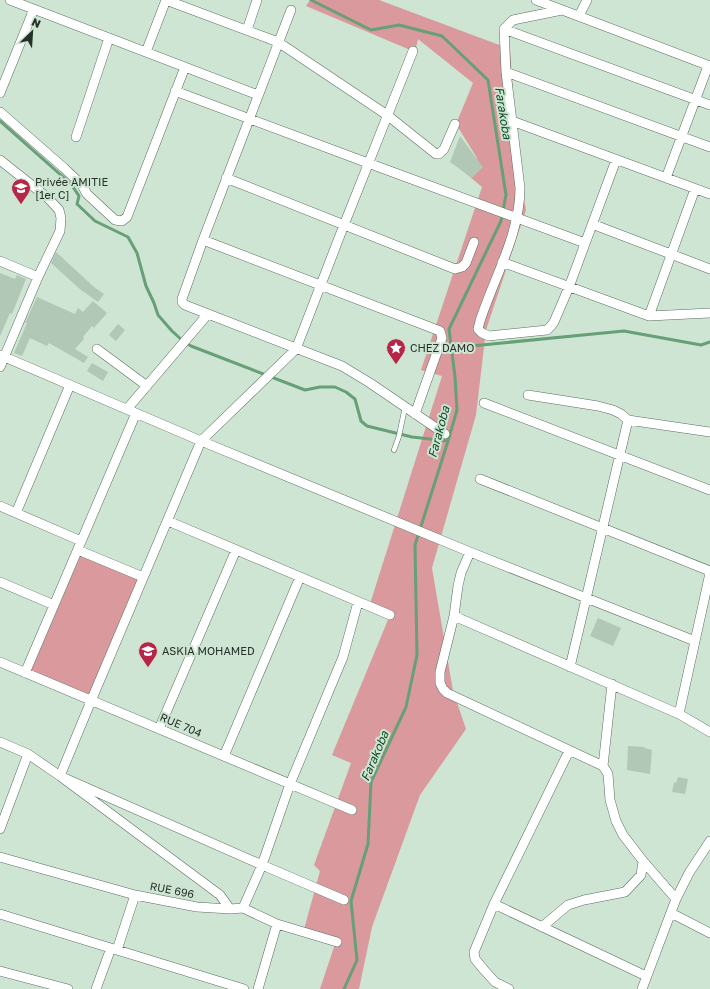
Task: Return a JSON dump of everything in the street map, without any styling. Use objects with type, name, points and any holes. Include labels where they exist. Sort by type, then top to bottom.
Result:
[{"type":"street","points":[[10,0],[24,3],[34,9],[258,95]]},
{"type":"street","points":[[146,52],[166,0],[278,42],[387,115],[436,154],[439,154],[444,149],[455,124]]},
{"type":"street","points":[[246,30],[257,0]]},
{"type":"street","points":[[536,0],[709,66],[666,178]]},
{"type":"street","points":[[579,16],[587,0]]},
{"type":"street","points":[[0,93],[34,9]]},
{"type":"street","points":[[291,10],[226,178],[182,302],[185,305],[342,366],[370,383],[445,434]]},
{"type":"street","points":[[562,10],[513,20],[504,29],[506,72],[520,196],[513,216],[502,262],[480,320],[478,328],[482,334],[489,336],[547,330],[551,326],[569,287],[616,160]]},
{"type":"street","points":[[504,29],[710,105]]},
{"type":"street","points":[[76,137],[109,38]]},
{"type":"street","points":[[60,776],[201,441],[296,349],[413,51]]},
{"type":"street","points":[[0,112],[64,168],[82,185],[86,194],[115,220],[122,221],[128,217],[185,67]]},
{"type":"street","points":[[506,72],[710,147]]},
{"type":"street","points":[[175,91],[368,164],[585,243]]},
{"type":"street","points":[[512,122],[710,194]]},
{"type":"street","points":[[0,160],[48,198],[59,210],[61,218],[60,231],[2,356],[0,367]]},
{"type":"street","points":[[226,178],[455,269],[466,264],[474,242]]},
{"type":"street","points":[[649,316],[695,189]]},
{"type":"street","points":[[592,224],[710,269]]},
{"type":"street","points":[[203,240],[440,331],[442,338],[415,414]]},
{"type":"street","points":[[0,261],[38,277]]},
{"type":"street","points":[[502,262],[649,316],[710,313]]},
{"type":"street","points":[[25,673],[78,550],[132,411],[147,386],[208,314]]},
{"type":"street","points":[[97,349],[147,386]]},
{"type":"street","points":[[2,356],[201,441],[411,528],[695,641]]},
{"type":"street","points":[[16,513],[70,385]]},
{"type":"street","points":[[528,394],[598,406],[613,410],[628,420],[710,432]]},
{"type":"street","points":[[484,403],[710,490]]},
{"type":"street","points":[[570,667],[628,420]]},
{"type":"street","points":[[480,479],[710,572],[679,714]]},
{"type":"street","points":[[0,506],[81,541]]},
{"type":"street","points":[[168,521],[390,615]]},
{"type":"street","points":[[78,550],[143,577]]},
{"type":"street","points":[[159,729],[236,550]]},
{"type":"street","points":[[470,552],[461,573],[454,616],[440,672],[440,683],[442,689],[447,693],[603,766],[608,774],[610,800],[616,821],[623,835],[676,899]]},
{"type":"street","points":[[224,756],[300,577]]},
{"type":"street","points":[[0,582],[54,605]]},
{"type":"street","points":[[244,908],[262,866],[290,784],[343,657],[358,602]]},
{"type":"street","points":[[454,616],[679,714],[710,732]]},
{"type":"street","name":"RUE 704","points":[[0,662],[352,810]]},
{"type":"street","points":[[603,766],[612,684]]},
{"type":"street","points":[[0,742],[28,754],[60,776],[220,895],[230,909]]},
{"type":"street","points":[[509,989],[495,982],[475,960],[474,952],[494,904],[569,751]]},
{"type":"street","points":[[0,828],[28,754]]},
{"type":"street","points":[[60,776],[262,866],[344,900]]},
{"type":"street","points":[[642,989],[676,899],[689,873],[710,841]]},
{"type":"street","name":"RUE 696","points":[[0,857],[135,895],[197,907],[230,909],[244,908],[277,924],[337,942]]},
{"type":"street","points":[[542,927],[568,905],[584,900],[625,892],[641,875],[643,861]]},
{"type":"street","points":[[96,989],[114,949],[135,895]]},
{"type":"street","points":[[494,904],[646,976]]},
{"type":"street","points":[[0,914],[244,989]]},
{"type":"street","points":[[671,914],[710,933]]},
{"type":"street","points":[[258,989],[277,924]]},
{"type":"street","points":[[0,971],[68,989]]},
{"type":"lane","points":[[394,450],[399,436],[405,407]]},
{"type":"shaded area","points":[[310,0],[379,0],[510,49],[518,165],[526,210],[486,330],[476,415],[432,568],[453,691],[466,729],[420,795],[372,927],[359,989],[320,989],[336,941],[303,933],[320,871],[314,865],[351,763],[332,755],[390,615],[370,604],[442,376],[421,370],[482,187],[463,171],[477,158],[456,124],[473,83],[418,39],[415,52],[306,6]]},
{"type":"shaded area","points":[[82,552],[139,576],[89,695],[31,671]]},
{"type":"building","points":[[460,136],[483,167],[472,178],[450,162]]},
{"type":"building","points":[[56,252],[94,287],[104,294],[98,302],[81,290],[51,263]]},
{"type":"building","points":[[0,273],[15,279],[17,275],[26,279],[12,314],[10,313],[0,336]]},
{"type":"building","points":[[37,297],[75,314],[78,308],[83,312],[93,301],[107,313],[94,328],[92,326],[83,337],[84,339],[75,349],[88,357],[84,363],[49,343],[47,346],[30,338],[22,356],[14,353],[27,323],[25,323]]},
{"type":"building","points":[[118,324],[125,330],[116,341],[109,335]]},
{"type":"building","points":[[92,363],[108,372],[103,381],[87,371]]},
{"type":"building","points":[[598,618],[621,628],[613,646],[590,636]]},
{"type":"building","points":[[628,746],[644,747],[652,750],[650,774],[627,770]]},
{"type":"building","points":[[678,777],[688,779],[685,794],[672,792],[674,782],[676,783]]},
{"type":"waterway","name":"Farakoba","points":[[311,0],[371,30],[399,25],[442,36],[488,80],[506,195],[501,221],[449,329],[455,377],[457,410],[415,545],[417,655],[406,707],[371,782],[368,844],[351,901],[357,960],[344,989]]},
{"type":"waterway","points":[[0,121],[71,184],[79,196],[77,204],[95,221],[128,237],[137,253],[146,286],[158,315],[184,342],[305,390],[320,387],[335,387],[346,392],[355,399],[361,421],[367,426],[412,437],[448,441]]},
{"type":"waterway","points":[[451,348],[624,331],[701,345],[710,342]]},
{"type":"place","name":"Privée AMITIE [1er C]","points":[[21,205]]},
{"type":"place","name":"CHEZ DAMO","points":[[396,365]]},
{"type":"place","name":"ASKIA MOHAMED","points":[[148,668]]}]
